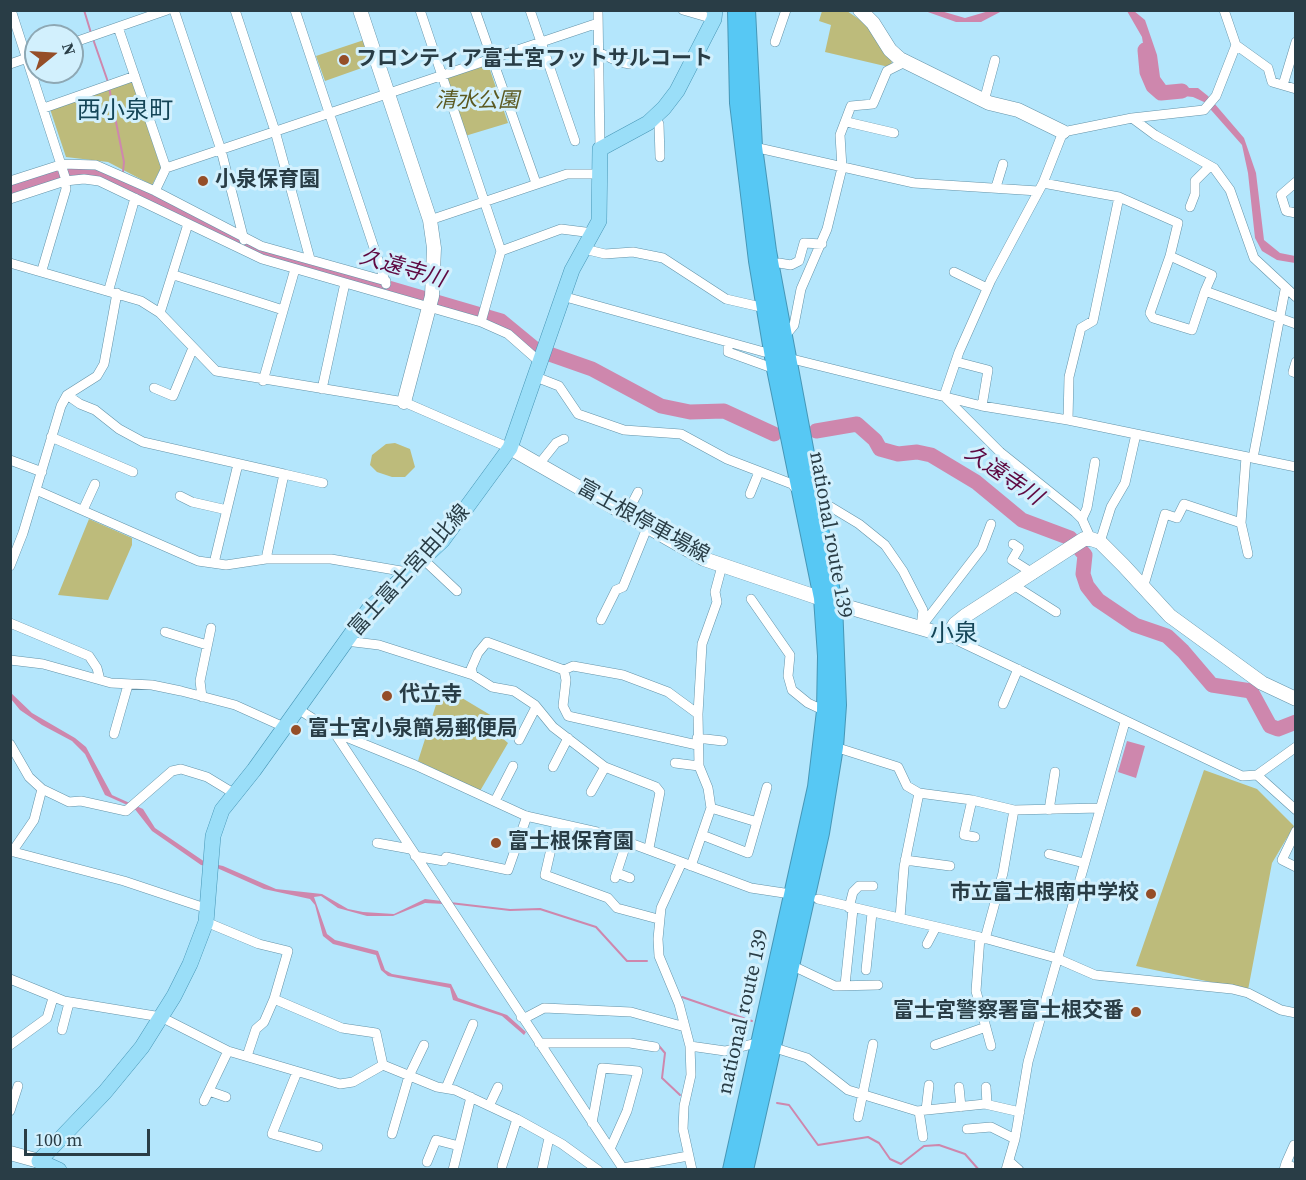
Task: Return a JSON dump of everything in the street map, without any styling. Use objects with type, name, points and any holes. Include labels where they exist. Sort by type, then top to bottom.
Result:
[{"type":"highway","name":"national route 139","points":[[736,10],[737,93],[742,148],[765,308],[787,364]]},
{"type":"highway","name":"national route 139","points":[[731,1170],[791,965],[821,834],[835,747],[838,656],[809,497],[753,147],[747,10]]},
{"type":"highway","name":"national route 139","points":[[744,1170],[816,787],[825,711],[828,601]]},
{"type":"main road","points":[[360,10],[430,220],[434,248],[430,303],[404,402]]},
{"type":"main road","points":[[860,10],[873,23],[891,51],[905,62],[984,101],[1018,110],[1063,132]]},
{"type":"main road","points":[[600,150],[655,117],[677,91],[715,15]]},
{"type":"main road","name":"富士富士宮由比線","points":[[37,1165],[105,1092],[142,1047],[190,964],[207,915],[210,865],[217,820],[369,609],[424,560],[477,496],[510,448],[576,260],[599,221],[600,150]]},
{"type":"main road","name":"富士根停車場線","points":[[510,448],[540,463],[685,551],[722,566],[828,601],[948,636]]},
{"type":"main road","points":[[948,636],[955,624],[965,616],[1034,574],[1059,555],[1092,540],[1170,616],[1262,683],[1295,700]]},
{"type":"main road","points":[[10,1153],[37,1165],[59,1170]]},
{"type":"street","points":[[11,10],[24,39]]},
{"type":"street","points":[[84,39],[167,10]]},
{"type":"street","points":[[174,10],[221,150],[243,243]]},
{"type":"street","points":[[235,10],[275,132],[310,259]]},
{"type":"street","points":[[296,10],[387,288]]},
{"type":"street","points":[[420,10],[501,251],[482,318]]},
{"type":"street","points":[[475,10],[536,183]]},
{"type":"street","points":[[530,10],[575,141]]},
{"type":"street","points":[[598,10],[600,150]]},
{"type":"street","points":[[683,10],[715,15]]},
{"type":"street","points":[[775,42],[786,10]]},
{"type":"street","points":[[1224,10],[1236,45],[1268,68],[1272,82],[1296,89]]},
{"type":"street","points":[[166,168],[598,23]]},
{"type":"street","points":[[118,27],[166,168],[155,191]]},
{"type":"street","points":[[1283,85],[1296,42]]},
{"type":"street","points":[[944,396],[987,288],[1040,187],[1063,132],[1132,118],[1204,110],[1216,95],[1236,45]]},
{"type":"street","points":[[598,52],[619,62],[630,64]]},
{"type":"street","points":[[984,101],[995,60]]},
{"type":"street","points":[[784,337],[794,326],[801,289],[822,244],[842,168],[840,135],[847,122],[851,106],[873,105],[887,71],[905,62]]},
{"type":"street","points":[[44,108],[135,76]]},
{"type":"street","points":[[38,84],[64,173],[66,189],[42,270]]},
{"type":"street","points":[[655,117],[659,124],[660,157]]},
{"type":"street","points":[[1132,118],[1155,135],[1210,166],[1230,190],[1254,258],[1285,290],[1296,297]]},
{"type":"street","points":[[847,122],[894,133]]},
{"type":"street","points":[[753,147],[914,183],[1040,187],[1119,197],[1178,223],[1170,256],[1150,312],[1153,318],[1192,330],[1212,275],[1170,256]]},
{"type":"street","points":[[996,187],[1003,164]]},
{"type":"street","points":[[11,180],[64,173],[96,165],[155,191],[243,243],[295,269],[345,283],[387,288]]},
{"type":"street","points":[[1190,207],[1195,194],[1196,181],[1210,166]]},
{"type":"street","points":[[10,199],[64,173],[99,182],[188,224],[243,243],[310,259],[430,303],[482,318],[508,334],[542,361],[578,414],[624,430],[681,434],[727,459],[792,484],[809,497],[859,524],[885,545],[903,571],[923,610],[921,627]]},
{"type":"street","points":[[430,220],[567,174],[600,174]]},
{"type":"street","points":[[1296,182],[1281,195],[1286,211],[1296,213]]},
{"type":"street","points":[[1068,420],[1069,377],[1081,328],[1094,321],[1119,197]]},
{"type":"street","points":[[10,566],[42,472],[51,437],[67,395],[97,376],[104,364],[113,291],[135,198]]},
{"type":"street","points":[[160,313],[174,275],[188,224]]},
{"type":"street","points":[[501,251],[561,229],[593,233]]},
{"type":"street","points":[[779,263],[791,265],[799,261],[804,243],[822,244]]},
{"type":"street","points":[[584,249],[605,254],[633,252],[663,258],[726,299],[765,308]]},
{"type":"street","points":[[10,263],[42,270],[141,301],[160,313],[216,371],[263,381],[404,402],[510,448]]},
{"type":"street","points":[[263,381],[295,269]]},
{"type":"street","points":[[954,272],[987,288]]},
{"type":"street","points":[[174,275],[283,310]]},
{"type":"street","points":[[322,389],[345,283]]},
{"type":"street","points":[[1248,554],[1241,523],[1249,457],[1285,290]]},
{"type":"street","points":[[1205,291],[1296,324]]},
{"type":"street","points":[[562,296],[764,352]]},
{"type":"street","points":[[728,343],[728,352],[842,377],[848,373]]},
{"type":"street","points":[[154,388],[173,396],[193,348]]},
{"type":"street","points":[[957,362],[988,370],[982,406]]},
{"type":"street","points":[[1296,362],[1293,372],[1296,373]]},
{"type":"street","points":[[787,364],[848,373],[982,406],[1068,420],[1296,467]]},
{"type":"street","points":[[67,395],[95,410],[119,429],[143,442],[323,483]]},
{"type":"street","points":[[944,396],[1000,452],[1052,491],[1083,519],[1092,540]]},
{"type":"street","points":[[1092,540],[1125,483],[1136,434]]},
{"type":"street","points":[[51,437],[133,472]]},
{"type":"street","points":[[540,463],[556,443],[564,439]]},
{"type":"street","points":[[10,460],[42,472]]},
{"type":"street","points":[[1083,519],[1095,462]]},
{"type":"street","points":[[214,563],[238,464]]},
{"type":"street","points":[[750,494],[759,472]]},
{"type":"street","points":[[266,559],[284,474]]},
{"type":"street","points":[[83,510],[95,484]]},
{"type":"street","points":[[36,490],[198,561],[240,565],[266,559],[331,558],[401,571],[407,575]]},
{"type":"street","points":[[627,515],[638,492]]},
{"type":"street","points":[[180,496],[192,502],[227,510]]},
{"type":"street","points":[[1143,588],[1165,514],[1177,518],[1184,504],[1241,523]]},
{"type":"street","points":[[921,627],[982,548],[991,524]]},
{"type":"street","points":[[601,620],[616,590],[623,587],[647,528]]},
{"type":"street","points":[[1013,544],[1019,548],[1012,560],[1034,574]]},
{"type":"street","points":[[424,560],[457,591]]},
{"type":"street","points":[[691,866],[711,808],[708,788],[699,766],[698,714],[702,644],[717,602],[715,592],[722,566]]},
{"type":"street","points":[[1015,586],[1056,612]]},
{"type":"street","points":[[751,599],[790,655],[788,676],[792,690],[808,703],[825,711]]},
{"type":"street","points":[[10,623],[89,656],[97,668],[100,680]]},
{"type":"street","points":[[202,697],[200,681],[211,628]]},
{"type":"street","points":[[165,632],[207,645]]},
{"type":"street","points":[[948,636],[1242,776],[1257,775],[1296,747]]},
{"type":"street","points":[[346,641],[379,645],[473,675],[492,687],[514,692],[536,707],[553,727],[605,767],[656,787],[660,792],[650,848]]},
{"type":"street","points":[[473,675],[471,669],[486,642],[564,670],[573,666],[623,675],[669,692],[698,714]]},
{"type":"street","points":[[10,660],[43,664],[100,680],[128,685],[152,685],[235,705],[284,727]]},
{"type":"street","points":[[1003,704],[1018,669]]},
{"type":"street","points":[[564,670],[566,680],[563,706],[568,716],[697,742],[723,741]]},
{"type":"street","points":[[114,734],[128,685]]},
{"type":"street","points":[[519,740],[536,707]]},
{"type":"street","points":[[298,709],[334,732],[527,816],[627,841],[752,888],[784,893]]},
{"type":"street","points":[[1019,1170],[1007,1165],[1015,1139],[1028,1062],[1125,722]]},
{"type":"street","points":[[334,732],[623,1169],[688,1156]]},
{"type":"street","points":[[554,767],[568,738]]},
{"type":"street","points":[[10,744],[29,777],[42,789],[69,802],[81,801],[126,811],[172,771],[181,769],[207,777],[235,794]]},
{"type":"street","points":[[835,747],[898,768],[907,786],[919,793],[972,800],[1014,810],[1100,808]]},
{"type":"street","points":[[675,764],[699,766]]},
{"type":"street","points":[[495,801],[513,766]]},
{"type":"street","points":[[591,792],[605,767]]},
{"type":"street","points":[[1049,810],[1055,772]]},
{"type":"street","points":[[1257,775],[1296,810]]},
{"type":"street","points":[[702,836],[748,853],[767,787]]},
{"type":"street","points":[[42,789],[34,820],[11,851],[124,881],[207,915],[259,944],[288,951],[274,999],[264,1022],[256,1029],[247,1056]]},
{"type":"street","points":[[900,918],[905,860],[919,793]]},
{"type":"street","points":[[972,800],[964,835],[975,837]]},
{"type":"street","points":[[711,808],[757,822]]},
{"type":"street","points":[[991,1046],[976,991],[983,938],[1003,873],[1014,810]]},
{"type":"street","points":[[377,843],[444,861],[446,857],[508,870],[527,816]]},
{"type":"street","points":[[556,823],[545,875],[608,898],[617,908],[658,919]]},
{"type":"street","points":[[1296,831],[1282,860],[1296,867]]},
{"type":"street","points":[[627,841],[616,876],[630,878]]},
{"type":"street","points":[[1049,854],[1084,863]]},
{"type":"street","points":[[905,860],[950,866]]},
{"type":"street","points":[[682,862],[658,919],[659,956],[679,1004],[690,1046],[692,1075],[684,1106],[683,1129],[692,1170]]},
{"type":"street","points":[[845,985],[853,892],[859,886],[873,886]]},
{"type":"street","points":[[818,899],[851,909],[983,938],[1056,958],[1095,975],[1232,989],[1248,993],[1281,1010],[1296,1013]]},
{"type":"street","points":[[866,970],[872,913]]},
{"type":"street","points":[[927,944],[936,927]]},
{"type":"street","points":[[791,965],[835,986],[878,985]]},
{"type":"street","points":[[10,980],[69,1003],[137,1011],[161,1017],[228,1051],[340,1084],[353,1082],[383,1065]]},
{"type":"street","points":[[10,1045],[47,1018],[53,998]]},
{"type":"street","points":[[274,999],[342,1028],[376,1033],[383,1065]]},
{"type":"street","points":[[62,1030],[69,1003]]},
{"type":"street","points":[[521,1017],[527,1017],[544,1008],[631,1012],[685,1027]]},
{"type":"street","points":[[446,1088],[473,1024]]},
{"type":"street","points":[[935,1045],[986,1027]]},
{"type":"street","points":[[539,1043],[630,1043],[656,1047]]},
{"type":"street","points":[[858,1117],[873,1044]]},
{"type":"street","points":[[392,1134],[409,1076],[424,1045]]},
{"type":"street","points":[[690,1046],[725,1052],[766,1045],[807,1058],[848,1090],[923,1111],[987,1104],[1020,1112]]},
{"type":"street","points":[[204,1101],[228,1051]]},
{"type":"street","points":[[383,1065],[471,1097],[517,1119],[598,1170]]},
{"type":"street","points":[[592,1123],[602,1068],[638,1071],[627,1111],[610,1149]]},
{"type":"street","points":[[297,1072],[272,1134],[318,1147]]},
{"type":"street","points":[[10,1111],[18,1086]]},
{"type":"street","points":[[923,1137],[923,1111],[929,1086]]},
{"type":"street","points":[[489,1106],[498,1087]]},
{"type":"street","points":[[958,1087],[961,1107]]},
{"type":"street","points":[[986,1087],[987,1104]]},
{"type":"street","points":[[209,1091],[226,1097]]},
{"type":"street","points":[[453,1170],[471,1097]]},
{"type":"street","points":[[502,1166],[517,1119]]},
{"type":"street","points":[[967,1129],[991,1127],[1015,1139]]},
{"type":"street","points":[[542,1170],[549,1138]]},
{"type":"street","points":[[427,1162],[436,1140],[459,1146]]},
{"type":"street","points":[[1294,1145],[1285,1166],[1296,1168]]},
{"type":"green space","points":[[822,11],[847,11],[869,26],[892,62],[889,67],[825,52],[831,25],[819,21]]},
{"type":"green space","name":"フロンティア富士宮フットサルコート","points":[[364,40],[373,64],[325,81],[316,56]]},
{"type":"green space","name":"清水公園","points":[[488,64],[508,123],[465,136],[447,81],[448,77]]},
{"type":"green space","points":[[132,81],[161,168],[152,185],[108,162],[66,157],[50,109]]},
{"type":"green space","points":[[395,443],[410,449],[415,467],[405,477],[392,477],[377,472],[370,465],[372,455],[386,444]]},
{"type":"green space","points":[[89,519],[132,538],[132,545],[108,600],[58,595]]},
{"type":"green space","points":[[442,686],[497,719],[494,731],[508,743],[480,791],[418,761]]},
{"type":"green space","points":[[1204,770],[1257,789],[1294,826],[1272,863],[1248,990],[1136,966]]},
{"type":"shaded area","points":[[925,11],[941,11],[965,18],[989,11],[1002,11],[981,22],[956,22]]},
{"type":"shaded area","points":[[1127,11],[1134,11],[1145,20],[1157,55],[1160,77],[1168,88],[1198,88],[1208,96],[1244,138],[1256,173],[1264,240],[1280,253],[1295,256],[1295,263],[1277,260],[1262,251],[1255,238],[1248,173],[1242,145],[1204,102],[1193,97],[1165,94],[1157,89],[1147,69],[1142,37]]},
{"type":"shaded area","points":[[10,692],[32,713],[86,747],[112,795],[143,809],[155,828],[205,862],[223,866],[276,889],[322,894],[348,909],[363,912],[394,914],[425,899],[442,901],[444,904],[425,903],[393,916],[367,916],[338,908],[321,896],[314,897],[327,934],[335,940],[378,951],[385,970],[392,974],[451,984],[458,998],[507,1015],[526,1032],[524,1035],[502,1016],[453,1000],[450,988],[388,976],[381,970],[376,955],[333,944],[323,936],[315,905],[310,899],[264,889],[217,868],[201,865],[152,831],[134,808],[105,795],[85,754],[72,741],[20,710],[11,699]]},
{"type":"shaded area","points":[[1127,741],[1145,746],[1136,778],[1118,772]]},
{"type":"waterway","points":[[84,10],[91,33]]},
{"type":"waterway","points":[[93,39],[108,82]]},
{"type":"waterway","points":[[1145,50],[1147,72],[1153,86],[1161,93],[1182,91]]},
{"type":"waterway","points":[[109,87],[124,162],[123,172]]},
{"type":"waterway","name":"久遠寺川","points":[[10,191],[73,172],[106,176],[248,247],[501,321],[535,349],[592,369],[661,406],[690,412],[724,411],[774,434]]},
{"type":"waterway","name":"久遠寺川","points":[[816,431],[857,424],[875,440],[880,449],[898,454],[917,452],[931,455],[976,482],[1022,520],[1070,538],[1085,555],[1083,574],[1087,586],[1098,600],[1135,625],[1167,636],[1212,685],[1251,691],[1270,726],[1278,729],[1296,722]]},
{"type":"waterway","points":[[450,903],[510,910],[540,909],[596,927],[627,961],[647,961]]},
{"type":"waterway","points":[[682,997],[752,1021]]},
{"type":"waterway","points":[[659,1046],[665,1053],[662,1078],[680,1095]]},
{"type":"waterway","points":[[777,1103],[789,1105],[818,1145],[868,1137],[879,1143],[890,1159],[901,1164],[924,1146],[939,1145],[965,1154],[979,1170]]},
{"type":"place","name":"フロンティア富士宮フットサルコート","points":[[344,60]]},
{"type":"place","name":"小泉保育園","points":[[203,181]]},
{"type":"place","name":"代立寺","points":[[387,696]]},
{"type":"place","name":"富士宮小泉簡易郵便局","points":[[296,730]]},
{"type":"place","name":"富士根保育園","points":[[496,843]]},
{"type":"place","name":"市立富士根南中学校","points":[[1151,894]]},
{"type":"place","name":"富士宮警察署富士根交番","points":[[1136,1012]]},
{"type":"district","name":"西小泉町","points":[[125,112]]},
{"type":"district","name":"小泉","points":[[954,635]]}]
